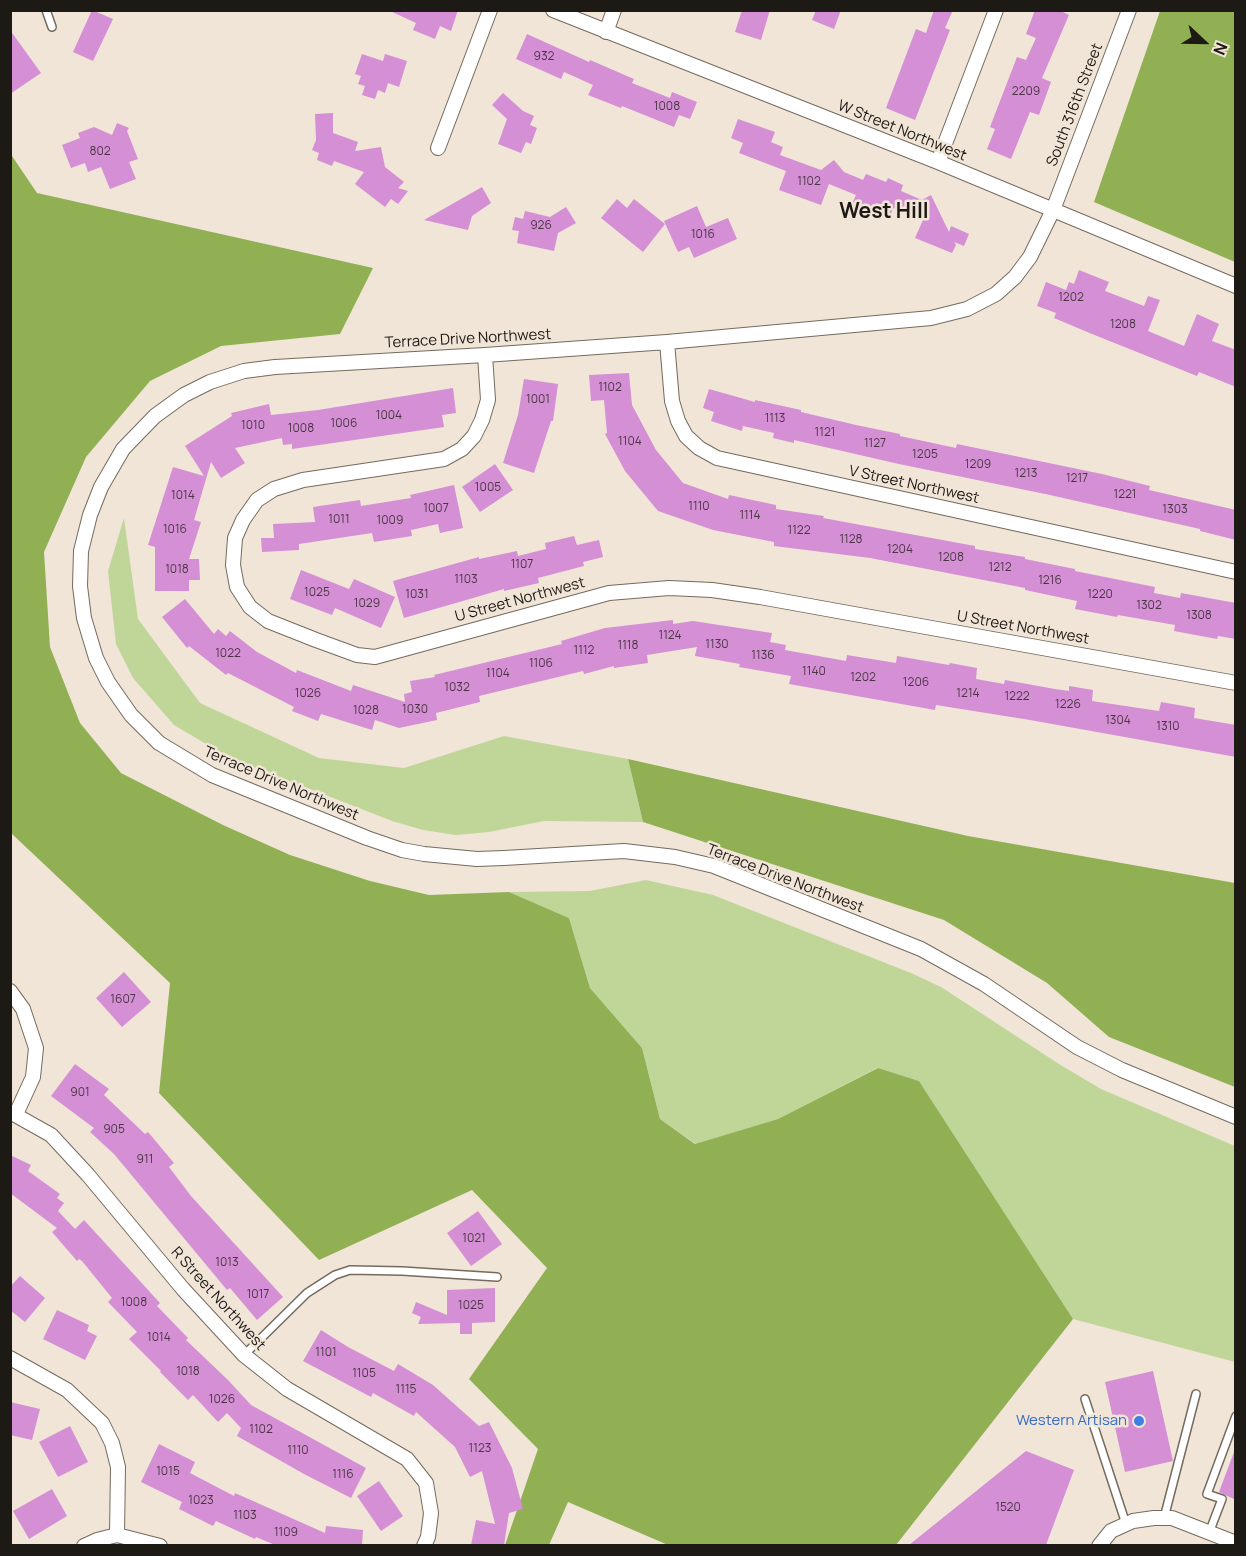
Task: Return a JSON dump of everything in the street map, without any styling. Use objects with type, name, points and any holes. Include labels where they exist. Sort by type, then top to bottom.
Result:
[{"type":"street","points":[[438,148],[490,10]]},
{"type":"street","name":"W Street Northwest","points":[[553,10],[938,162],[1236,286]]},
{"type":"street","points":[[606,32],[614,10]]},
{"type":"street","points":[[938,162],[996,10]]},
{"type":"street","name":"South 316th Street","points":[[1053,210],[1129,10]]},
{"type":"street","name":"Terrace Drive Northwest","points":[[1053,210],[1030,257],[1015,278],[996,294],[967,309],[931,318],[667,342],[274,367],[244,371],[210,382],[184,395],[155,416],[123,449],[101,487],[90,515],[81,551],[80,586],[84,618],[96,658],[108,682],[131,715],[159,743],[212,775],[402,850],[477,859],[624,851],[675,857],[714,866],[921,950],[984,984],[1077,1047],[1122,1070],[1236,1117]]},
{"type":"street","name":"V Street Northwest","points":[[667,342],[672,401],[678,421],[686,436],[699,448],[717,458],[1236,572]]},
{"type":"street","name":"U Street Northwest","points":[[485,355],[488,400],[474,436],[462,449],[444,459],[303,480],[274,489],[257,500],[243,520],[235,538],[233,565],[237,587],[250,607],[268,621],[357,655],[375,657],[609,593],[669,588],[712,590],[1236,682]]},
{"type":"street","name":"R Street Northwest","points":[[10,991],[23,1009],[36,1048],[33,1077],[13,1113],[51,1135],[88,1175],[183,1289],[244,1355],[287,1389],[407,1459],[426,1483],[431,1513],[428,1537],[424,1545]]},
{"type":"street","points":[[10,1358],[67,1390],[102,1423],[112,1443],[118,1467],[117,1535]]},
{"type":"street","points":[[1099,1545],[1111,1531],[1133,1521],[1164,1518],[1172,1518],[1236,1543]]},
{"type":"street","points":[[84,1545],[117,1535],[160,1545]]},
{"type":"lane","points":[[46,10],[52,27]]},
{"type":"lane","points":[[244,1355],[307,1293],[335,1275],[350,1270],[402,1270],[497,1277]]},
{"type":"lane","points":[[1164,1518],[1196,1394]]},
{"type":"lane","points":[[1085,1399],[1126,1524]]},
{"type":"lane","points":[[1209,1533],[1222,1499],[1207,1494],[1236,1416]]},
{"type":"green space","points":[[1160,11],[1235,11],[1235,262],[1094,202]]},
{"type":"green space","points":[[10,153],[37,193],[373,268],[340,334],[221,346],[150,381],[86,457],[44,552],[50,647],[80,723],[121,773],[223,825],[290,855],[370,881],[429,895],[509,892],[569,918],[590,988],[642,1048],[660,1119],[695,1144],[778,1119],[878,1068],[919,1081],[1073,1319],[896,1545],[668,1545],[568,1502],[549,1545],[505,1545],[538,1449],[469,1379],[547,1268],[472,1190],[319,1260],[159,1093],[170,983],[11,833]]},
{"type":"green space","points":[[124,518],[138,619],[200,703],[319,758],[404,768],[504,736],[628,759],[643,822],[544,821],[489,832],[456,835],[423,830],[392,821],[228,757],[174,725],[133,678],[116,644],[108,571]]},
{"type":"green space","points":[[628,759],[968,836],[1235,883],[1235,1087],[1109,1037],[1047,983],[944,920],[643,822]]},
{"type":"green space","points":[[646,880],[713,895],[911,973],[941,987],[1101,1089],[1235,1146],[1235,1362],[1073,1319],[919,1081],[877,1068],[778,1119],[696,1144],[660,1119],[642,1048],[590,988],[569,918],[509,892],[590,891]]},
{"type":"building","points":[[92,10],[113,19],[93,61],[73,52]]},
{"type":"building","points":[[388,10],[458,10],[451,31],[440,26],[435,39],[413,30],[416,23]]},
{"type":"building","points":[[742,10],[770,10],[761,40],[735,32]]},
{"type":"building","points":[[816,10],[841,10],[834,29],[812,20]]},
{"type":"building","points":[[934,10],[953,10],[945,28],[950,30],[915,120],[886,108],[916,29],[926,33]]},
{"type":"building","points":[[1035,10],[1059,10],[1069,15],[1042,78],[1051,82],[1039,115],[1030,112],[1011,159],[987,149],[995,129],[990,127],[1017,57],[1026,60],[1036,38],[1026,34]]},
{"type":"building","points":[[10,30],[41,73],[10,94]]},
{"type":"building","points":[[527,34],[634,79],[632,83],[670,98],[672,92],[697,102],[690,119],[679,115],[674,127],[588,95],[593,85],[564,72],[561,79],[516,59]]},
{"type":"building","points":[[362,54],[383,61],[385,54],[407,61],[399,87],[388,83],[385,93],[378,90],[375,99],[362,95],[365,86],[358,84],[361,76],[355,74]]},
{"type":"building","points":[[503,93],[523,111],[534,116],[530,125],[537,128],[531,144],[526,142],[521,153],[498,144],[507,119],[492,105]]},
{"type":"building","points":[[333,113],[333,133],[358,142],[355,151],[381,147],[385,167],[404,182],[398,188],[408,191],[398,204],[391,199],[385,207],[355,184],[364,172],[334,161],[332,166],[317,160],[319,153],[312,150],[316,140],[315,114]]},
{"type":"building","points":[[738,119],[775,132],[771,142],[783,147],[780,155],[821,170],[834,160],[844,172],[863,180],[866,174],[886,182],[888,178],[903,185],[901,191],[922,200],[931,195],[949,232],[951,226],[969,234],[964,246],[954,242],[956,245],[952,253],[915,238],[923,220],[893,208],[889,219],[852,204],[856,195],[829,184],[821,205],[779,190],[786,171],[739,153],[743,143],[731,138]]},
{"type":"building","points":[[117,123],[129,128],[127,131],[138,159],[129,162],[136,179],[110,189],[101,167],[88,172],[85,163],[71,168],[62,145],[80,138],[78,133],[94,127],[112,135]]},
{"type":"building","points":[[482,187],[491,203],[472,216],[468,230],[424,220]]},
{"type":"building","points":[[617,199],[627,208],[634,199],[665,224],[643,252],[601,218]]},
{"type":"building","points":[[697,206],[706,227],[728,218],[737,239],[694,258],[689,247],[678,252],[664,221]]},
{"type":"building","points":[[566,207],[576,223],[558,233],[554,251],[517,243],[519,231],[512,230],[515,217],[523,219],[525,211],[550,217]]},
{"type":"building","points":[[1079,270],[1109,282],[1105,291],[1144,306],[1148,296],[1160,300],[1148,331],[1184,346],[1197,314],[1219,324],[1212,341],[1236,350],[1236,387],[1199,372],[1197,376],[1092,334],[1054,318],[1056,313],[1037,306],[1046,282],[1066,290],[1069,282],[1074,284]]},
{"type":"building","points":[[629,373],[632,405],[656,450],[683,483],[728,499],[729,495],[776,505],[776,509],[824,516],[823,518],[975,546],[975,549],[1025,557],[1025,559],[1075,569],[1075,571],[1155,587],[1154,593],[1180,598],[1181,593],[1236,603],[1236,639],[1218,636],[1217,639],[1174,631],[1175,625],[1075,609],[1077,601],[1025,590],[1025,588],[870,558],[774,546],[774,542],[713,530],[658,511],[625,471],[605,434],[607,433],[604,400],[591,401],[589,375]]},
{"type":"building","points":[[524,379],[558,384],[553,421],[551,421],[534,473],[503,463],[518,415]]},
{"type":"building","points":[[453,388],[456,413],[442,415],[444,427],[292,449],[292,444],[283,445],[282,438],[235,448],[245,463],[221,478],[211,462],[194,520],[201,522],[189,559],[199,559],[200,580],[189,580],[189,591],[155,591],[155,547],[148,545],[173,467],[204,476],[185,446],[232,416],[231,413],[269,404],[271,415],[318,410]]},
{"type":"building","points":[[709,389],[755,402],[755,400],[801,410],[801,412],[900,434],[900,436],[956,448],[957,444],[1102,474],[1150,486],[1149,490],[1236,510],[1236,540],[1200,531],[1200,529],[1050,495],[794,440],[794,443],[773,438],[774,433],[743,426],[742,431],[711,421],[714,412],[703,408]]},
{"type":"building","points":[[495,464],[513,490],[480,512],[462,487]]},
{"type":"building","points":[[454,485],[463,528],[440,533],[438,524],[411,530],[412,536],[374,542],[372,533],[299,544],[299,550],[262,552],[261,538],[274,538],[273,524],[315,522],[313,507],[360,500],[361,506],[411,498],[410,495]]},
{"type":"building","points":[[574,536],[577,545],[599,540],[603,557],[583,562],[584,566],[538,578],[539,583],[504,591],[504,589],[404,618],[393,581],[479,557],[479,559],[517,551],[518,556],[546,549],[545,543]]},
{"type":"building","points":[[301,570],[349,589],[354,579],[395,597],[381,628],[335,608],[332,615],[290,599]]},
{"type":"building","points":[[185,599],[214,634],[218,629],[226,636],[230,631],[257,652],[296,673],[297,670],[351,691],[353,685],[405,702],[404,694],[412,692],[410,681],[435,677],[434,675],[562,644],[561,641],[605,628],[673,620],[673,624],[693,621],[772,633],[770,642],[786,645],[785,650],[846,661],[847,655],[896,663],[897,656],[949,665],[950,663],[977,668],[976,679],[1004,684],[1005,680],[1069,691],[1069,686],[1093,690],[1092,701],[1159,711],[1161,702],[1195,708],[1194,718],[1236,725],[1236,757],[1030,720],[936,705],[935,710],[789,684],[791,676],[695,656],[697,647],[647,655],[648,663],[614,668],[614,666],[584,674],[583,671],[479,696],[480,702],[436,713],[437,720],[399,728],[375,720],[372,730],[321,714],[318,721],[292,711],[294,707],[228,673],[226,675],[189,646],[187,648],[162,617]]},
{"type":"building","points":[[124,972],[151,1002],[122,1027],[96,998]]},
{"type":"building","points":[[75,1064],[109,1089],[104,1095],[145,1134],[148,1132],[174,1163],[169,1167],[191,1196],[283,1297],[257,1320],[230,1288],[227,1290],[114,1154],[90,1132],[94,1128],[51,1096]]},
{"type":"building","points":[[10,1155],[31,1165],[28,1171],[60,1194],[57,1198],[64,1203],[58,1211],[75,1229],[84,1220],[160,1303],[157,1306],[188,1338],[186,1340],[251,1405],[366,1468],[351,1498],[237,1436],[241,1428],[227,1413],[218,1422],[193,1395],[188,1400],[160,1372],[129,1339],[137,1332],[108,1302],[112,1298],[82,1261],[79,1259],[77,1261],[52,1232],[57,1228],[10,1193]]},
{"type":"building","points":[[478,1211],[502,1244],[471,1266],[447,1233]]},
{"type":"building","points":[[20,1276],[45,1298],[25,1322],[10,1310],[10,1287]]},
{"type":"building","points":[[495,1288],[495,1322],[472,1323],[472,1334],[460,1334],[460,1323],[418,1324],[421,1317],[412,1313],[416,1302],[447,1315],[447,1290]]},
{"type":"building","points":[[57,1310],[89,1325],[87,1331],[97,1336],[85,1360],[43,1339]]},
{"type":"building","points":[[321,1330],[394,1371],[398,1364],[433,1385],[479,1426],[489,1422],[512,1468],[523,1509],[509,1513],[504,1545],[471,1545],[476,1520],[495,1524],[482,1471],[470,1477],[455,1447],[416,1412],[414,1416],[373,1393],[371,1397],[303,1361]]},
{"type":"building","name":"Western Artisan","points":[[1153,1371],[1173,1461],[1125,1472],[1105,1382]]},
{"type":"building","points":[[10,1402],[40,1409],[32,1440],[10,1435]]},
{"type":"building","points":[[70,1426],[88,1462],[58,1477],[39,1442]]},
{"type":"building","points":[[159,1444],[195,1462],[190,1473],[234,1496],[235,1493],[325,1533],[326,1526],[363,1530],[362,1545],[275,1545],[256,1537],[255,1539],[216,1521],[213,1526],[179,1509],[182,1502],[141,1482]]},
{"type":"building","points":[[1026,1451],[1074,1470],[1046,1545],[909,1545]]},
{"type":"building","points":[[1234,1452],[1236,1452],[1236,1500],[1219,1492]]},
{"type":"building","points":[[379,1481],[403,1516],[381,1531],[357,1496]]},
{"type":"building","points":[[52,1489],[67,1516],[29,1539],[13,1511]]},
{"type":"place","name":"Western Artisan","points":[[1139,1421]]},
{"type":"district","name":"West Hill","points":[[884,212]]}]
